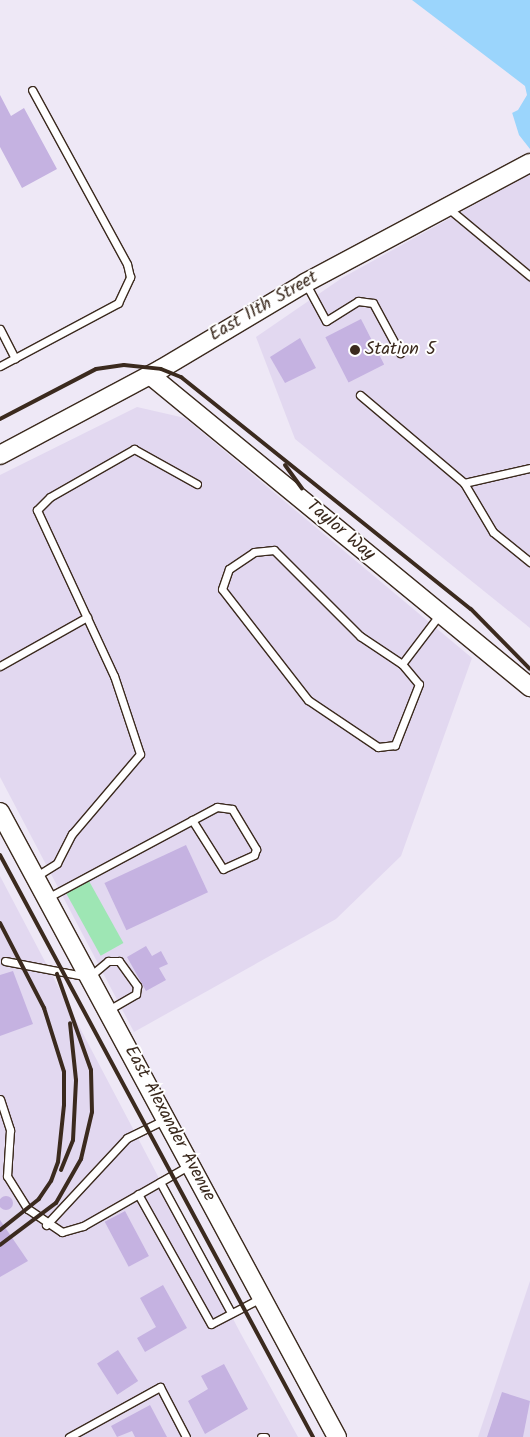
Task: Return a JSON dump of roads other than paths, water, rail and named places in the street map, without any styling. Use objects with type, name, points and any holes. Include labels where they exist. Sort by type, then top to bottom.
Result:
[{"type":"street","name":"East 11th Street","points":[[0,455],[150,374],[305,282],[530,162]]},
{"type":"street","name":"Taylor Way","points":[[150,374],[530,687]]},
{"type":"street","name":"East Alexander Avenue","points":[[0,812],[337,1437]]},
{"type":"lane","points":[[0,366],[118,303],[130,277],[127,264],[32,90]]},
{"type":"lane","points":[[446,206],[530,276]]},
{"type":"lane","points":[[520,269],[530,267]]},
{"type":"lane","points":[[305,282],[326,321],[358,302],[373,304],[400,354]]},
{"type":"lane","points":[[0,329],[16,358]]},
{"type":"lane","points":[[360,395],[464,483],[493,532],[530,562]]},
{"type":"lane","points":[[35,877],[57,863],[72,834],[138,762],[140,754],[114,676],[37,510],[50,497],[134,449],[197,484]]},
{"type":"lane","points":[[464,483],[530,468]]},
{"type":"lane","points":[[274,550],[360,636],[402,664],[419,684],[395,745],[378,747],[308,700],[222,589],[229,569],[254,552],[274,550]]},
{"type":"lane","points":[[402,664],[440,613]]},
{"type":"lane","points":[[0,666],[87,617]]},
{"type":"lane","points":[[46,898],[192,820],[217,807],[232,809],[256,848],[254,855],[223,869],[192,820]]},
{"type":"lane","points":[[5,961],[89,977],[108,961],[119,962],[137,986],[136,994],[107,1010]]},
{"type":"lane","points":[[0,1099],[10,1130],[7,1176],[28,1209],[46,1224],[62,1232],[83,1226],[190,1165]]},
{"type":"lane","points":[[46,1224],[127,1138],[166,1119]]},
{"type":"lane","points":[[160,1182],[231,1313]]},
{"type":"lane","points":[[138,1194],[211,1324],[262,1297]]},
{"type":"lane","points":[[73,1436],[160,1387],[186,1437]]},
{"type":"water","points":[[389,0],[530,0],[530,149],[519,135],[506,93]]},
{"type":"railway","points":[[0,419],[96,369],[124,365],[161,369],[181,377],[471,609],[530,669]]},
{"type":"railway","points":[[285,465],[302,488]]},
{"type":"railway","points":[[0,855],[313,1437]]},
{"type":"railway","points":[[0,923],[44,1008],[64,1072],[64,1105],[58,1162],[51,1181],[39,1199],[0,1230]]},
{"type":"railway","points":[[0,1245],[56,1203],[81,1159],[92,1112],[91,1070],[57,974]]},
{"type":"railway","points":[[61,1170],[73,1140],[76,1080],[70,1023]]},
{"type":"place","name":"Station 5","points":[[355,350]]}]
